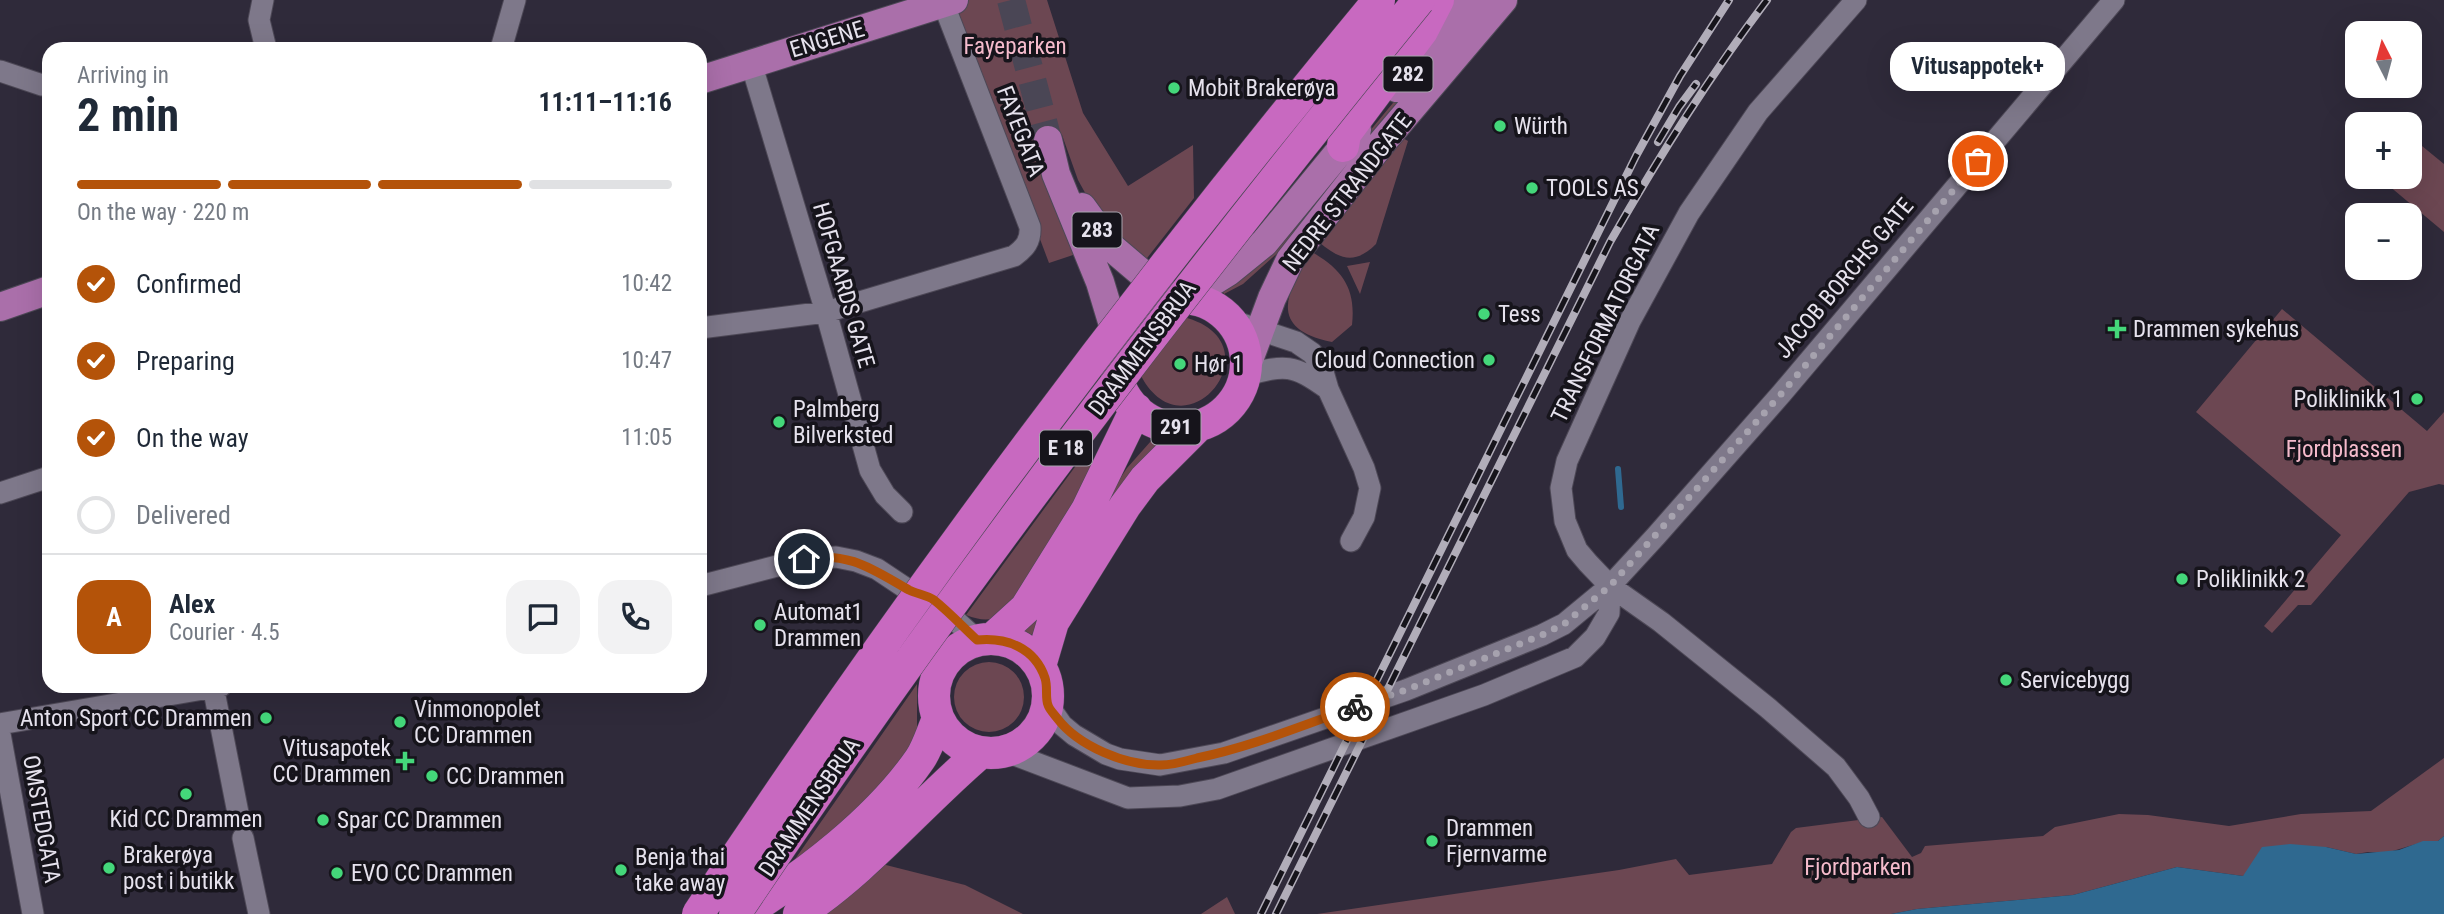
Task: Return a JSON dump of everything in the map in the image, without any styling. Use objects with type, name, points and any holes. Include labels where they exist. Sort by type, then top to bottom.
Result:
[{"type":"highway","name":"DRAMMENSBRUA","points":[[698,914],[849,693],[1026,449],[1181,247],[1379,0]]},
{"type":"highway","name":"DRAMMENSBRUA","points":[[735,914],[930,632],[1060,455],[1205,266],[1419,0]]},
{"type":"highway","points":[[1343,146],[1345,134],[1422,32],[1438,0]]},
{"type":"highway","points":[[1119,345],[1123,334],[1139,314],[1149,307],[1179,299],[1210,305],[1245,325],[1245,372]]},
{"type":"highway","name":"291","points":[[1119,345],[1117,370],[1123,392],[1136,409],[1159,424],[1172,427],[1199,425],[1212,420],[1233,401],[1245,372]]},
{"type":"highway","name":"291","points":[[943,664],[960,647],[985,640],[1026,608],[1087,510],[1136,409]]},
{"type":"highway","name":"291","points":[[1048,705],[1046,679],[1040,666],[1053,622],[1125,506],[1145,479],[1199,425]]},
{"type":"highway","points":[[985,640],[1006,641],[1019,646],[1040,666]]},
{"type":"highway","points":[[943,664],[936,677],[933,692],[938,719],[955,741],[993,752],[1022,746],[1036,732],[1048,705]]},
{"type":"highway","points":[[743,914],[807,870],[853,832],[892,793],[922,757],[938,719]]},
{"type":"highway","points":[[799,914],[865,862],[993,752]]},
{"type":"main road","name":"NEDRE STRANDGATE","points":[[1179,299],[1228,272],[1264,243],[1343,146],[1472,0]]},
{"type":"main road","name":"NEDRE STRANDGATE","points":[[1245,325],[1303,242],[1380,145],[1503,0]]},
{"type":"main road","name":"ENGENE","points":[[707,78],[947,1]]},
{"type":"main road","name":"283","points":[[1119,345],[1100,282],[1056,174],[1048,140],[1094,226],[1122,258],[1179,299]]},
{"type":"main road","points":[[0,307],[42,292]]},
{"type":"street","points":[[263,0],[259,19],[264,42]]},
{"type":"street","points":[[503,42],[515,0]]},
{"type":"street","name":"TRANSFORMATORGATA","points":[[1610,586],[1577,550],[1565,521],[1561,488],[1567,461],[1630,321],[1689,213],[1758,112],[1856,0]]},
{"type":"street","name":"JACOB BORCHS GATE","points":[[1048,705],[1062,725],[1074,736],[1106,754],[1120,759],[1160,765],[1224,753],[1406,690],[1564,624],[1610,586],[1782,393],[2114,0]]},
{"type":"street","name":"FAYEGATA","points":[[826,312],[1014,256],[1023,250],[1028,242],[1030,227],[947,1]]},
{"type":"street","name":"HOFGAARDS GATE","points":[[751,63],[826,312],[870,470],[885,495],[902,512]]},
{"type":"street","points":[[0,71],[42,85]]},
{"type":"street","points":[[707,327],[826,312]]},
{"type":"street","points":[[1245,325],[1296,342],[1312,353],[1321,365],[1328,389],[1364,468],[1370,488],[1364,517],[1351,541]]},
{"type":"street","points":[[1245,372],[1292,368],[1305,373],[1328,389]]},
{"type":"street","points":[[0,493],[42,479]]},
{"type":"street","points":[[707,584],[804,559],[836,557],[856,561],[877,569],[910,591],[932,598],[985,640]]},
{"type":"street","points":[[993,752],[1128,798],[1168,797],[1217,789],[1484,695],[1576,657],[1595,637],[1609,613],[1610,586]]},
{"type":"street","points":[[1610,586],[1661,622],[1836,767],[1854,790],[1869,817]]},
{"type":"street","points":[[910,591],[927,623],[943,664]]},
{"type":"street","points":[[0,724],[176,693]]},
{"type":"street","points":[[217,693],[259,914]]},
{"type":"street","name":"OMSTEDGATA","points":[[0,734],[33,914]]},
{"type":"green space","name":"Fayeparken","points":[[950,0],[1047,0],[1083,113],[1128,186],[1193,145],[1194,198],[1144,262],[1098,216],[1078,180],[1062,135],[1032,145],[1076,254],[1049,263]]},
{"type":"green space","points":[[1481,0],[1282,249],[1243,284],[1224,294],[1222,290],[1345,161]]},
{"type":"green space","points":[[1401,137],[1408,141],[1376,244],[1354,257],[1347,258],[1334,253],[1319,242]]},
{"type":"green space","points":[[2422,146],[2444,164],[2444,232],[2422,214],[2422,203],[2409,203],[2393,189],[2422,189]]},
{"type":"green space","points":[[1312,252],[1339,274],[1352,301],[1352,325],[1332,342],[1312,336],[1298,328],[1290,319],[1290,295]]},
{"type":"green space","points":[[1370,262],[1360,294],[1347,266]]},
{"type":"green space","name":"Fjordplassen","points":[[2282,309],[2427,431],[2444,412],[2444,485],[2409,492],[2311,605],[2298,605],[2272,633],[2264,626],[2341,535],[2196,412]]},
{"type":"green space","points":[[1187,318],[1213,331],[1224,350],[1224,370],[1215,388],[1199,401],[1180,406],[1160,398],[1141,376],[1173,319]]},
{"type":"green space","points":[[1151,441],[1160,444],[1036,637],[1021,629],[1127,468]]},
{"type":"green space","points":[[1083,456],[1095,466],[1050,550],[1001,617],[983,619],[966,615]]},
{"type":"green space","points":[[989,662],[1014,672],[1024,697],[1014,722],[989,732],[964,722],[954,697],[964,672]]},
{"type":"green space","points":[[917,684],[917,730],[913,747],[877,794],[791,865]]},
{"type":"green space","name":"Fjordparken","points":[[2444,758],[2444,836],[2438,841],[2423,842],[2386,853],[2356,854],[2326,847],[2243,876],[2177,867],[2073,895],[1917,909],[1891,914],[1317,914],[1619,870],[1676,859],[1689,875],[1772,864],[1796,828],[1882,817],[1912,857],[1921,853],[1925,846],[2043,836],[2055,827],[2119,814],[2148,815],[2229,826],[2301,814],[2371,811]]},
{"type":"green space","points":[[882,864],[965,885],[1023,914],[821,914]]},
{"type":"green space","points":[[1227,897],[1235,914],[1201,914]]},
{"type":"water","points":[[2444,836],[2444,914],[1891,914],[1917,909],[2073,895],[2177,867],[2243,876],[2262,847],[2290,844],[2326,847],[2356,854],[2399,850],[2423,841],[2438,841]]},
{"type":"waterway","points":[[1618,469],[1621,507]]},
{"type":"tunnel","points":[[1011,0],[1048,140]]},
{"type":"railway","points":[[1261,914],[1636,156],[1680,76],[1729,0]]},
{"type":"railway","points":[[1276,914],[1610,242],[1685,118],[1767,0]]},
{"type":"railway","points":[[1658,142],[1696,84]]},
{"type":"way so far","points":[[1355,707],[1406,690],[1542,635],[1564,624],[1610,586],[1782,393],[1978,161]]},
{"type":"place","name":"Mobit Brakerøya","points":[[1174,88]]},
{"type":"place","name":"Würth","points":[[1500,126]]},
{"type":"place","name":"Vitusappotek+","points":[[1978,161]]},
{"type":"place","name":"TOOLS AS","points":[[1532,188]]},
{"type":"place","name":"Tess","points":[[1484,314]]},
{"type":"place","name":"Drammen sykehus","points":[[2117,329]]},
{"type":"place","name":"Cloud Connection","points":[[1489,360]]},
{"type":"place","name":"Hør 1","points":[[1180,364]]},
{"type":"place","name":"Poliklinikk 1","points":[[2417,399]]},
{"type":"place","name":"Palmberg Bilverksted","points":[[779,422]]},
{"type":"place","name":"Poliklinikk 2","points":[[2182,579]]},
{"type":"place","name":"Automat1 Drammen","points":[[760,625]]},
{"type":"place","name":"Servicebygg","points":[[2006,680]]},
{"type":"place","name":"Anton Sport CC Drammen","points":[[266,718]]},
{"type":"place","name":"Vinmonopolet CC Drammen","points":[[400,722]]},
{"type":"place","name":"Vitusapotek CC Drammen","points":[[405,761]]},
{"type":"place","name":"CC Drammen","points":[[432,776]]},
{"type":"place","name":"Kid CC Drammen","points":[[186,794]]},
{"type":"place","name":"Spar CC Drammen","points":[[323,820]]},
{"type":"place","name":"Drammen Fjernvarme","points":[[1432,841]]},
{"type":"place","name":"Brakerøya post i butikk","points":[[109,868]]},
{"type":"place","name":"Benja thai take away","points":[[621,870]]},
{"type":"place","name":"EVO CC Drammen","points":[[337,873]]},
{"type":"route","points":[[804,559],[836,557],[877,569],[910,591],[932,598],[977,640],[1006,641],[1019,646],[1040,666],[1046,679],[1048,705],[1062,725],[1074,736],[1120,759],[1160,765],[1224,753],[1355,707]]}]
